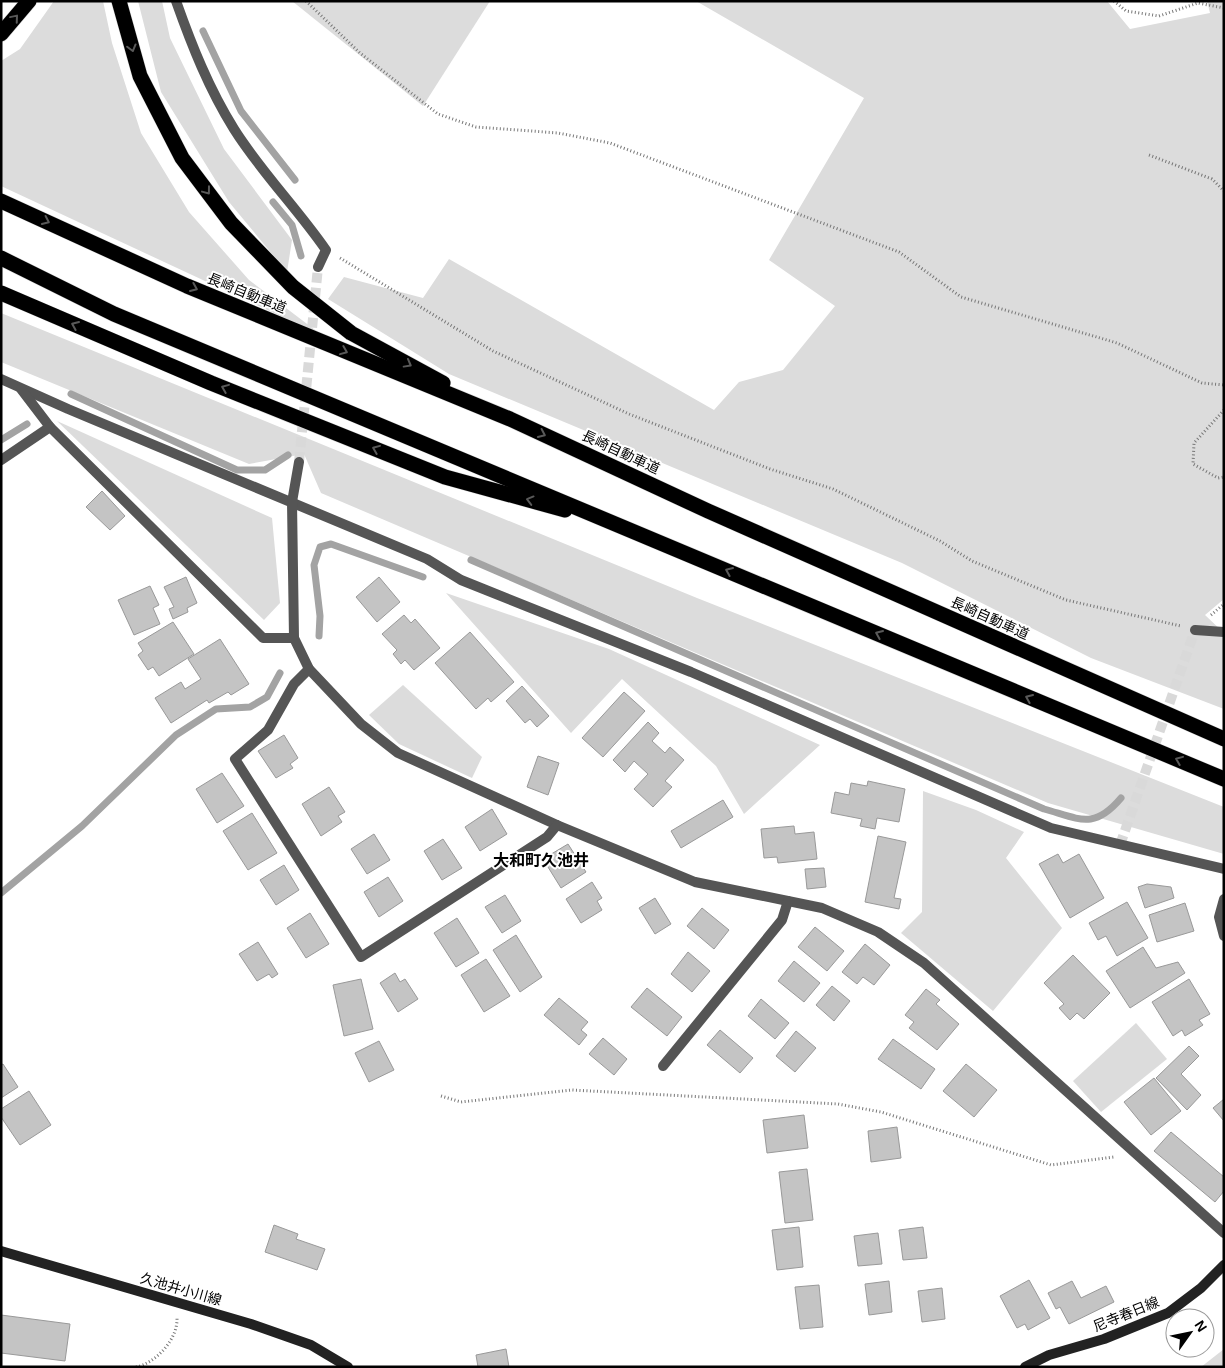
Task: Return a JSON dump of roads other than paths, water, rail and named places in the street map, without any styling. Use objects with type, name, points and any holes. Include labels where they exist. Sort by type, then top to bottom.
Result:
[{"type":"highway","points":[[1,34],[29,1]]},
{"type":"highway","points":[[120,1],[144,84],[182,158],[231,223],[293,287],[351,333],[510,419]]},
{"type":"highway","name":"長崎自動車道","points":[[1,201],[187,286],[510,419],[708,511],[1224,739]]},
{"type":"highway","points":[[1,258],[114,314],[1224,779]]},
{"type":"highway","points":[[1,293],[220,386],[445,477],[627,528]]},
{"type":"street","points":[[176,1],[203,74],[234,130],[266,174],[305,218],[326,250],[318,268]]},
{"type":"street","points":[[1,379],[68,409],[427,559],[461,580],[690,672],[1051,828],[1224,869]]},
{"type":"street","points":[[19,387],[50,428],[263,638],[294,638]]},
{"type":"street","points":[[1,460],[50,428]]},
{"type":"street","points":[[299,462],[292,502],[294,638],[308,669],[361,724],[398,752],[557,825],[695,882],[822,908],[878,932],[924,964],[1224,1233]]},
{"type":"street","points":[[1195,630],[1224,632]]},
{"type":"street","points":[[308,669],[294,684],[268,730],[235,759],[361,957],[547,837],[557,825]]},
{"type":"street","points":[[1224,899],[1219,917],[1224,936]]},
{"type":"street","points":[[663,1066],[782,920],[788,901]]},
{"type":"street","name":"久池井小川線","points":[[1,1251],[251,1324],[311,1345],[348,1367]]},
{"type":"street","name":"尼寺春日線","points":[[1025,1367],[1049,1355],[1104,1339],[1168,1313],[1201,1288],[1224,1265]]},
{"type":"waterway","points":[[203,31],[241,111],[295,180]]},
{"type":"waterway","points":[[273,202],[292,225],[301,256]]},
{"type":"waterway","points":[[71,394],[237,470],[265,470],[288,455]]},
{"type":"waterway","points":[[1,440],[27,424]]},
{"type":"waterway","points":[[319,636],[320,616],[314,565],[320,547],[331,544],[423,577]]},
{"type":"waterway","points":[[471,560],[1044,809],[1077,818],[1094,818],[1103,815],[1121,798]]},
{"type":"waterway","points":[[1,893],[82,826],[176,735],[216,709],[250,707],[267,697],[280,673]]},
{"type":"tunnel","points":[[299,462],[318,267]]},
{"type":"tunnel","points":[[1120,845],[1195,630]]},
{"type":"district","name":"大和町久池井","points":[[541,860]]}]
